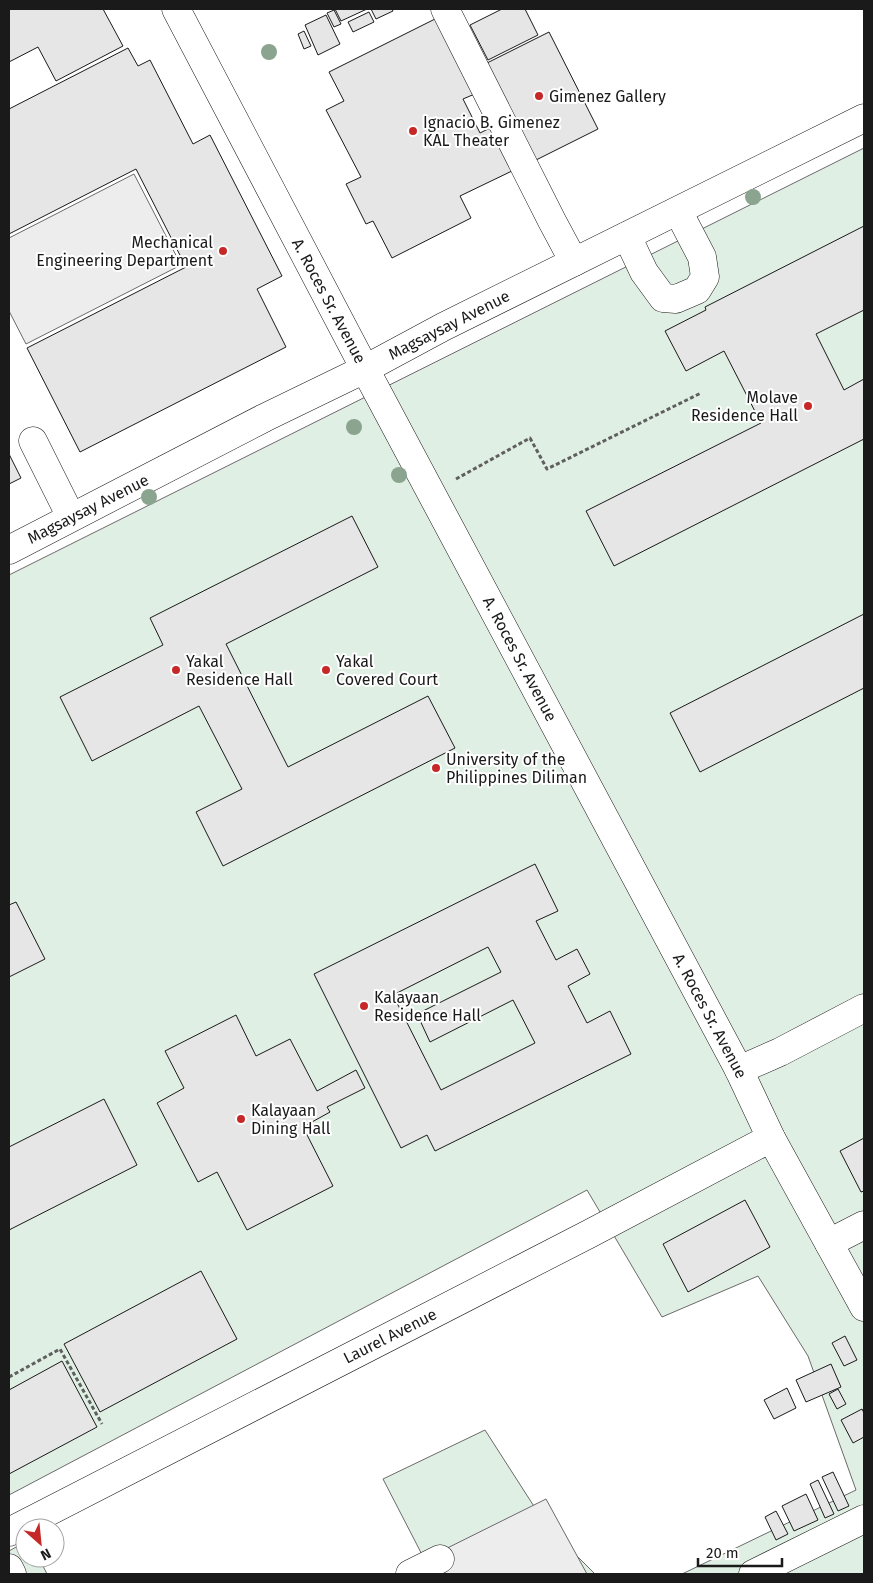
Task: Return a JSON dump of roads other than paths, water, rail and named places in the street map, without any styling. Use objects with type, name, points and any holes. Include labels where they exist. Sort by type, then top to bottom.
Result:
[{"type":"street","name":"A. Roces Sr. Avenue","points":[[176,9],[365,369],[739,1070],[772,1138],[864,1307]]},
{"type":"street","points":[[445,9],[558,234],[574,262]]},
{"type":"street","name":"Magsaysay Avenue","points":[[9,550],[365,369],[443,327],[864,118]]},
{"type":"street","points":[[627,236],[644,272],[663,298],[676,299],[697,290],[705,277],[702,257],[678,211]]},
{"type":"street","points":[[33,441],[71,517]]},
{"type":"street","points":[[739,1070],[780,1052],[864,1008]]},
{"type":"street","name":"Laurel Avenue","points":[[9,1532],[772,1138]]},
{"type":"street","points":[[829,1243],[864,1224]]},
{"type":"street","points":[[753,1574],[864,1519]]},
{"type":"street","points":[[410,1574],[440,1559]]},
{"type":"street","points":[[9,1568],[12,1574]]},
{"type":"place","name":"Gimenez Gallery","points":[[539,96]]},
{"type":"place","name":"Ignacio B. Gimenez KAL Theater","points":[[413,131]]},
{"type":"place","name":"Mechanical Engineering Department","points":[[223,251]]},
{"type":"place","name":"Molave Residence Hall","points":[[808,406]]},
{"type":"place","name":"Yakal Residence Hall","points":[[176,670]]},
{"type":"place","name":"Yakal Covered Court","points":[[326,670]]},
{"type":"place","name":"University of the Philippines Diliman","points":[[436,768]]},
{"type":"place","name":"Kalayaan Residence Hall","points":[[364,1006]]},
{"type":"place","name":"Kalayaan Dining Hall","points":[[241,1119]]}]
